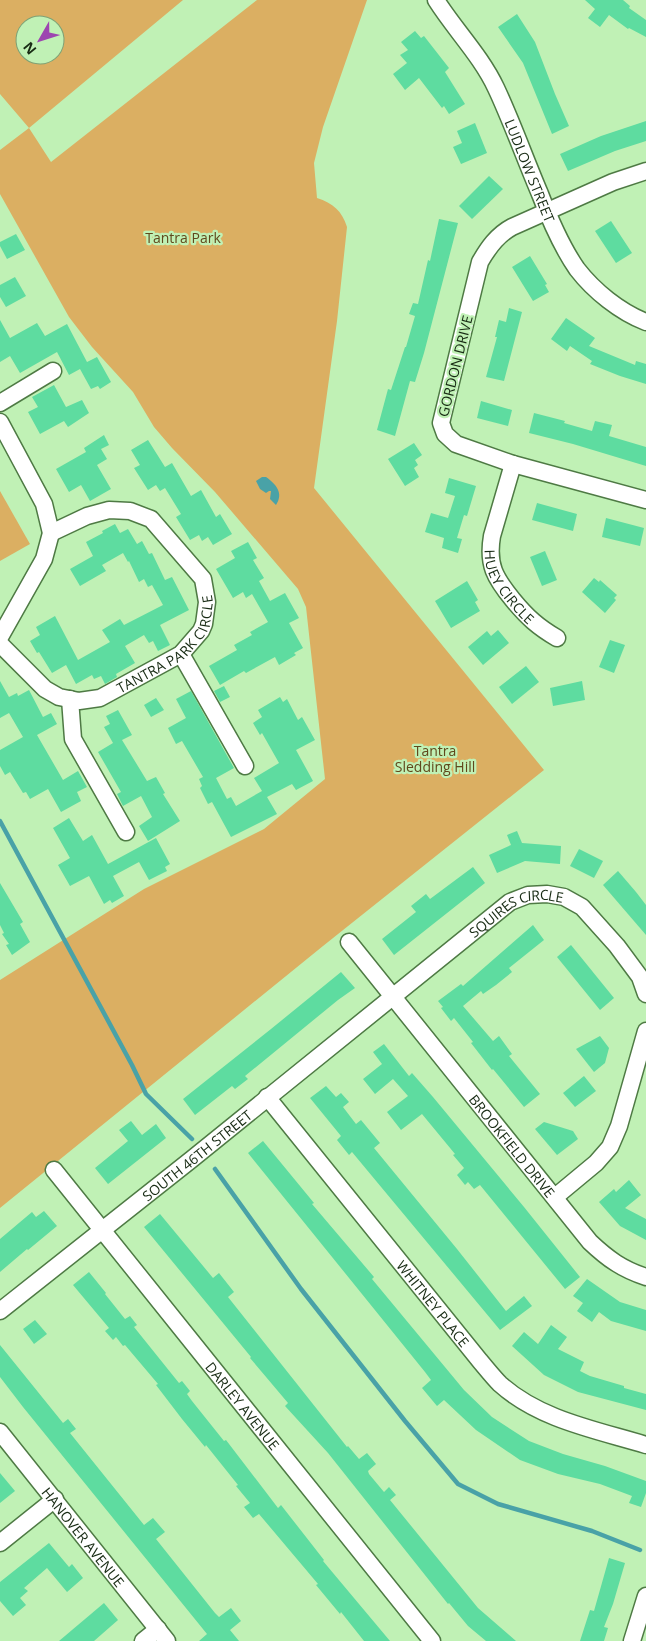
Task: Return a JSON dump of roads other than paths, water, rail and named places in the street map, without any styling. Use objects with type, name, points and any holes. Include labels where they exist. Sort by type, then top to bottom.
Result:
[{"type":"street","name":"LUDLOW STREET","points":[[436,0],[480,60],[496,86],[561,243],[577,268],[588,281],[614,304],[646,322]]},
{"type":"street","name":"GORDON DRIVE","points":[[646,171],[613,182],[505,230],[493,242],[481,261],[441,423],[445,434],[456,444],[513,464],[646,500]]},
{"type":"street","points":[[0,403],[53,371]]},
{"type":"street","points":[[0,422],[44,504],[51,533],[44,559],[0,637]]},
{"type":"street","name":"HUEY CIRCLE","points":[[513,464],[492,536],[490,546],[492,566],[499,583],[528,618],[541,629],[557,638]]},
{"type":"street","name":"TANTRA PARK CIRCLE","points":[[0,644],[45,689],[58,697],[79,701],[100,698],[181,654],[201,631],[204,624],[207,602],[204,579],[151,519],[130,511],[108,510],[87,516],[51,533]]},
{"type":"street","points":[[181,654],[245,766]]},
{"type":"street","points":[[70,699],[73,739],[126,832]]},
{"type":"street","name":"SQUIRES CIRCLE","points":[[393,997],[510,902],[528,895],[547,894],[564,897],[582,907],[617,946],[640,977],[646,994]]},
{"type":"street","name":"BROOKFIELD DRIVE","points":[[349,942],[590,1242],[608,1258],[633,1273],[646,1277]]},
{"type":"street","name":"SOUTH 46TH STREET","points":[[0,1311],[393,997]]},
{"type":"street","points":[[554,1197],[596,1163],[610,1147],[619,1126],[646,1031]]},
{"type":"street","name":"WHITNEY PLACE","points":[[267,1097],[500,1384],[525,1402],[556,1418],[646,1445]]},
{"type":"street","name":"DARLEY AVENUE","points":[[54,1170],[432,1641]]},
{"type":"street","name":"HANOVER AVENUE","points":[[0,1432],[162,1635]]},
{"type":"street","points":[[0,1543],[55,1499]]},
{"type":"street","points":[[632,1641],[646,1596]]},
{"type":"street","points":[[142,1641],[162,1635]]},
{"type":"water","points":[[262,477],[270,480],[278,489],[279,497],[276,505],[270,499],[271,491],[266,493],[260,489],[256,481]]},
{"type":"waterway","points":[[0,821],[146,1094],[192,1139]]},
{"type":"waterway","points":[[215,1169],[301,1289],[405,1421],[458,1484],[498,1504],[592,1531],[640,1550]]},
{"type":"park label","name":"Tantra Park","points":[[183,237]]},
{"type":"park label","name":"Tantra Sledding Hill","points":[[435,758]]}]
